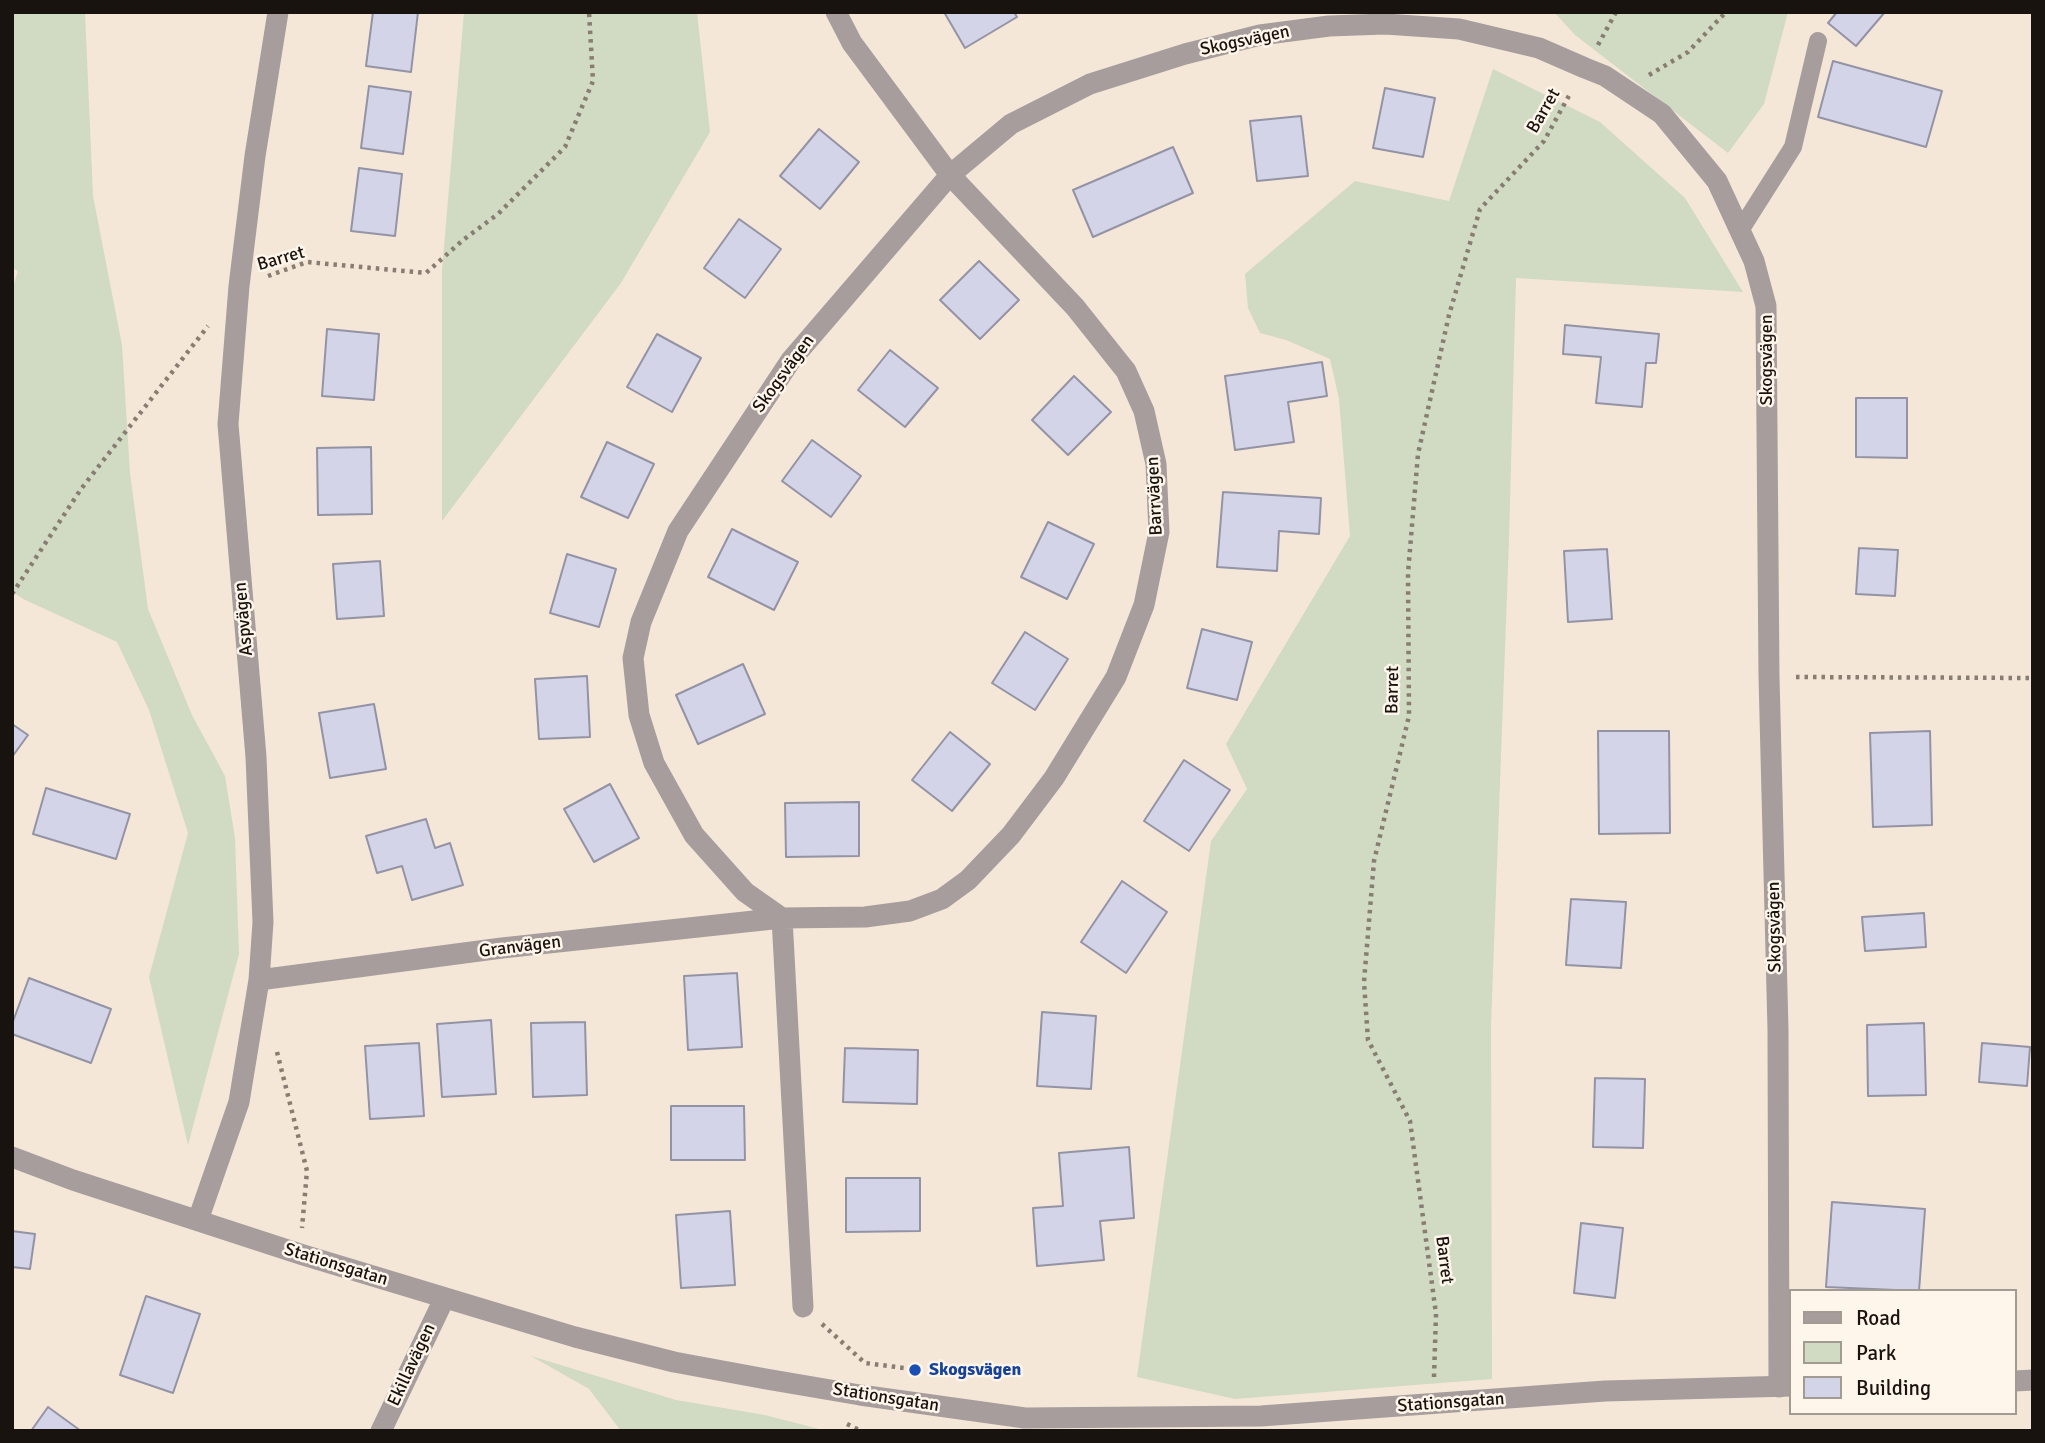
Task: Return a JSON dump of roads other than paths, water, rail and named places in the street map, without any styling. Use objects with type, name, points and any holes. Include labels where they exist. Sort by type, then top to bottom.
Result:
[{"type":"street","name":"Aspvägen","points":[[198,1220],[239,1102],[259,980],[263,922],[261,847],[228,424],[239,286],[255,156],[278,12]]},
{"type":"street","name":"Barrvägen","points":[[782,918],[864,917],[910,911],[942,899],[968,880],[1011,835],[1054,778],[1116,677],[1144,605],[1159,532],[1156,464],[1144,411],[1126,371],[1075,307],[950,174],[852,43],[836,12]]},
{"type":"street","name":"Skogsvägen","points":[[782,918],[745,892],[694,835],[654,763],[639,715],[633,658],[641,622],[678,531],[790,360],[950,174],[1011,124],[1090,84],[1185,54],[1260,35],[1329,26],[1385,24],[1459,29],[1539,48],[1605,76],[1662,114],[1717,181],[1754,261],[1766,306],[1769,677],[1785,1387]]},
{"type":"street","name":"Granvägen","points":[[259,980],[516,947],[782,918]]},
{"type":"street","points":[[782,918],[803,1307]]},
{"type":"street","name":"Stationsgatan","points":[[12,1157],[74,1181],[300,1254],[575,1337],[674,1362],[860,1395],[1025,1418],[1261,1423],[1605,1391],[1785,1387]]},
{"type":"street","name":"Ekillavägen","points":[[381,1431],[444,1298]]},
{"type":"lane","points":[[1741,229],[1793,147],[1818,41]]},
{"type":"place","name":"Skogsvägen","points":[[915,1370]]}]
